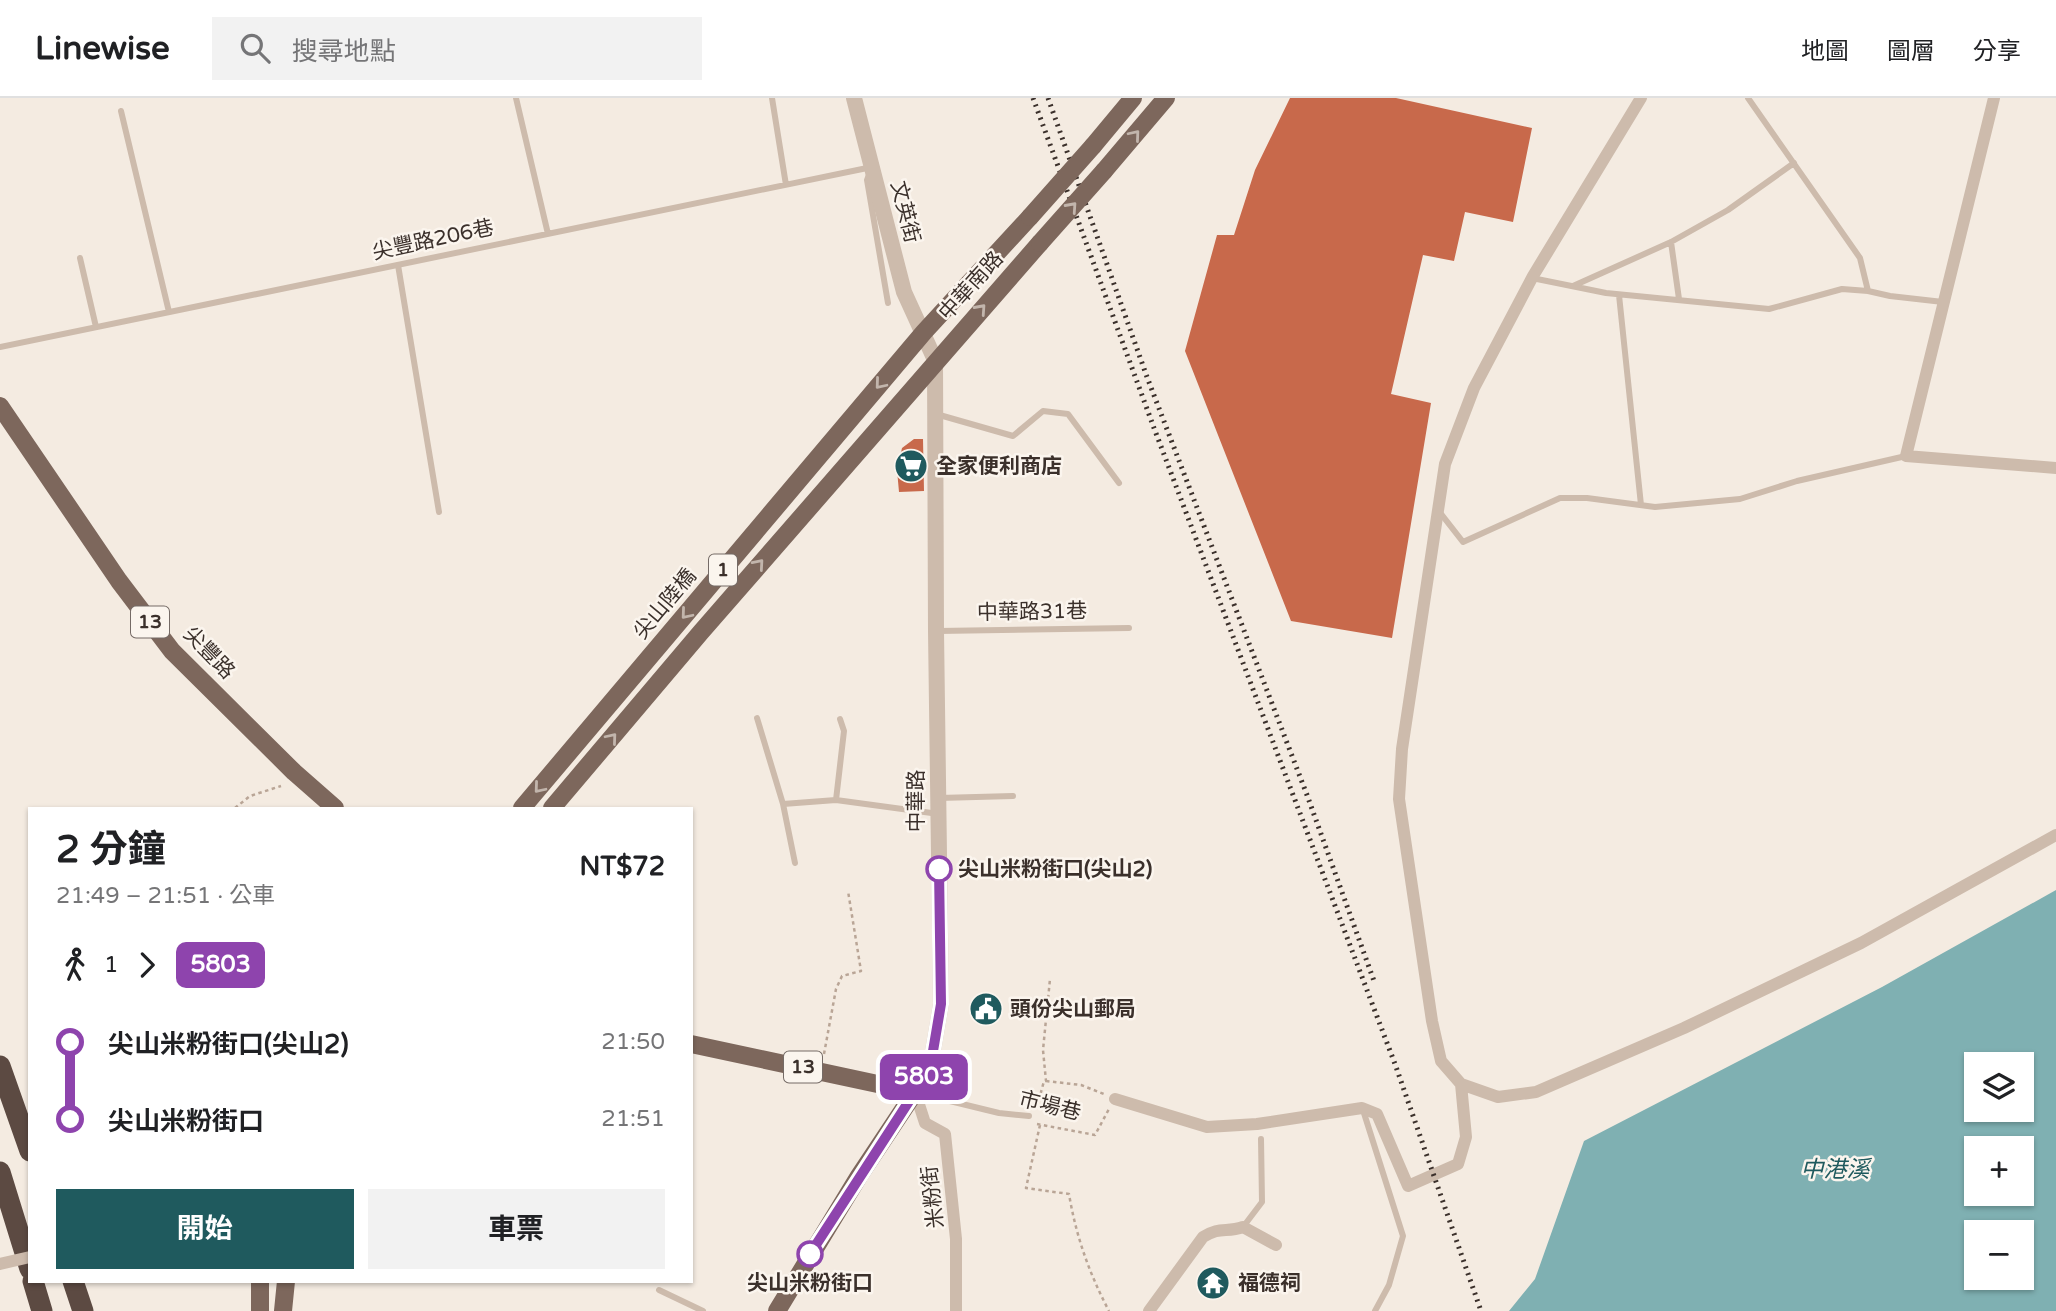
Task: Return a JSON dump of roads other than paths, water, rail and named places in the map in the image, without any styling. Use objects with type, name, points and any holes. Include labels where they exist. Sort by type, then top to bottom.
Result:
[{"type":"highway","points":[[0,1066],[28,1145]]},
{"type":"highway","points":[[0,1172],[28,1263]]},
{"type":"highway","points":[[34,1283],[42,1311]]},
{"type":"highway","points":[[74,1283],[83,1311]]},
{"type":"main road","name":"中華南路","points":[[924,332],[1030,217],[1133,98]]},
{"type":"main road","name":"中華南路","points":[[936,360],[1104,172],[1166,98]]},
{"type":"main road","name":"尖山陸橋","points":[[523,807],[924,332]]},
{"type":"main road","name":"1","points":[[553,807],[936,360]]},
{"type":"main road","name":"尖豐路","points":[[0,407],[5,424],[172,650],[293,772],[334,807]]},
{"type":"main road","name":"13","points":[[693,1044],[915,1092]]},
{"type":"main road","name":"中華路","points":[[777,1311],[852,1187],[915,1092]]},
{"type":"main road","points":[[260,1283],[260,1311]]},
{"type":"main road","points":[[283,1311],[286,1283]]},
{"type":"street","name":"文英街","points":[[854,98],[904,292],[924,332]]},
{"type":"street","points":[[1641,98],[1532,278],[1474,388],[1445,464],[1402,749],[1399,799],[1432,1021],[1441,1061],[1461,1084],[1498,1097],[1536,1092],[1684,1028],[1861,943],[2056,835]]},
{"type":"street","points":[[1994,98],[1906,456],[2056,468]]},
{"type":"street","name":"中華路","points":[[915,1092],[932,1057],[941,1004],[934,413],[936,360],[924,332]]},
{"type":"street","points":[[1115,1098],[1207,1127],[1257,1124],[1362,1108],[1377,1114],[1408,1186],[1458,1164],[1466,1138],[1461,1084]]},
{"type":"street","name":"米粉街","points":[[915,1092],[925,1123],[945,1134],[957,1239],[956,1311]]},
{"type":"street","points":[[1149,1311],[1203,1237],[1215,1230],[1233,1231],[1243,1227],[1276,1245]]},
{"type":"street","points":[[0,1264],[28,1257]]},
{"type":"lane","points":[[516,98],[548,234]]},
{"type":"lane","points":[[772,98],[786,186]]},
{"type":"lane","points":[[1748,98],[1860,258],[1868,291]]},
{"type":"lane","points":[[121,111],[169,312]]},
{"type":"lane","points":[[1572,286],[1671,242],[1728,210],[1794,163]]},
{"type":"lane","points":[[873,167],[867,180],[888,303]]},
{"type":"lane","name":"尖豐路206巷","points":[[0,347],[873,167]]},
{"type":"lane","points":[[1671,242],[1679,299]]},
{"type":"lane","points":[[80,258],[96,327]]},
{"type":"lane","points":[[398,265],[439,512]]},
{"type":"lane","points":[[1532,278],[1649,299],[1679,299],[1769,309],[1842,289],[1943,302]]},
{"type":"lane","points":[[1619,295],[1641,505]]},
{"type":"lane","points":[[934,413],[1013,436],[1043,411],[1068,414],[1119,483]]},
{"type":"lane","points":[[1437,509],[1463,542],[1560,498],[1587,498],[1655,507],[1740,499],[1797,481],[1906,456]]},
{"type":"lane","name":"中華路31巷","points":[[936,631],[1129,628]]},
{"type":"lane","points":[[757,718],[783,804],[795,863]]},
{"type":"lane","points":[[836,800],[844,731],[840,719]]},
{"type":"lane","points":[[939,798],[1013,796]]},
{"type":"lane","points":[[783,804],[836,800],[939,814]]},
{"type":"lane","name":"市場巷","points":[[915,1092],[999,1113],[1029,1116]]},
{"type":"lane","points":[[1362,1108],[1403,1236],[1389,1285],[1375,1311]]},
{"type":"lane","points":[[1243,1227],[1262,1202],[1261,1139]]},
{"type":"lane","points":[[659,1290],[703,1311]]},
{"type":"water","name":"中港溪","points":[[2056,890],[2056,1311],[1509,1311],[1535,1279],[1584,1141],[1882,987]]},
{"type":"railway","points":[[1033,98],[1154,428],[1395,1064],[1481,1311]]},
{"type":"railway","points":[[1048,98],[1147,377],[1307,795],[1374,981]]},
{"type":"place","name":"全家便利商店","points":[[911,466]]},
{"type":"place","name":"尖山米粉街口(尖山2)","points":[[939,869]]},
{"type":"place","name":"頭份尖山郵局","points":[[986,1009]]},
{"type":"place","name":"尖山米粉街口","points":[[810,1254]]},
{"type":"place","name":"福德祠","points":[[1213,1283]]}]
